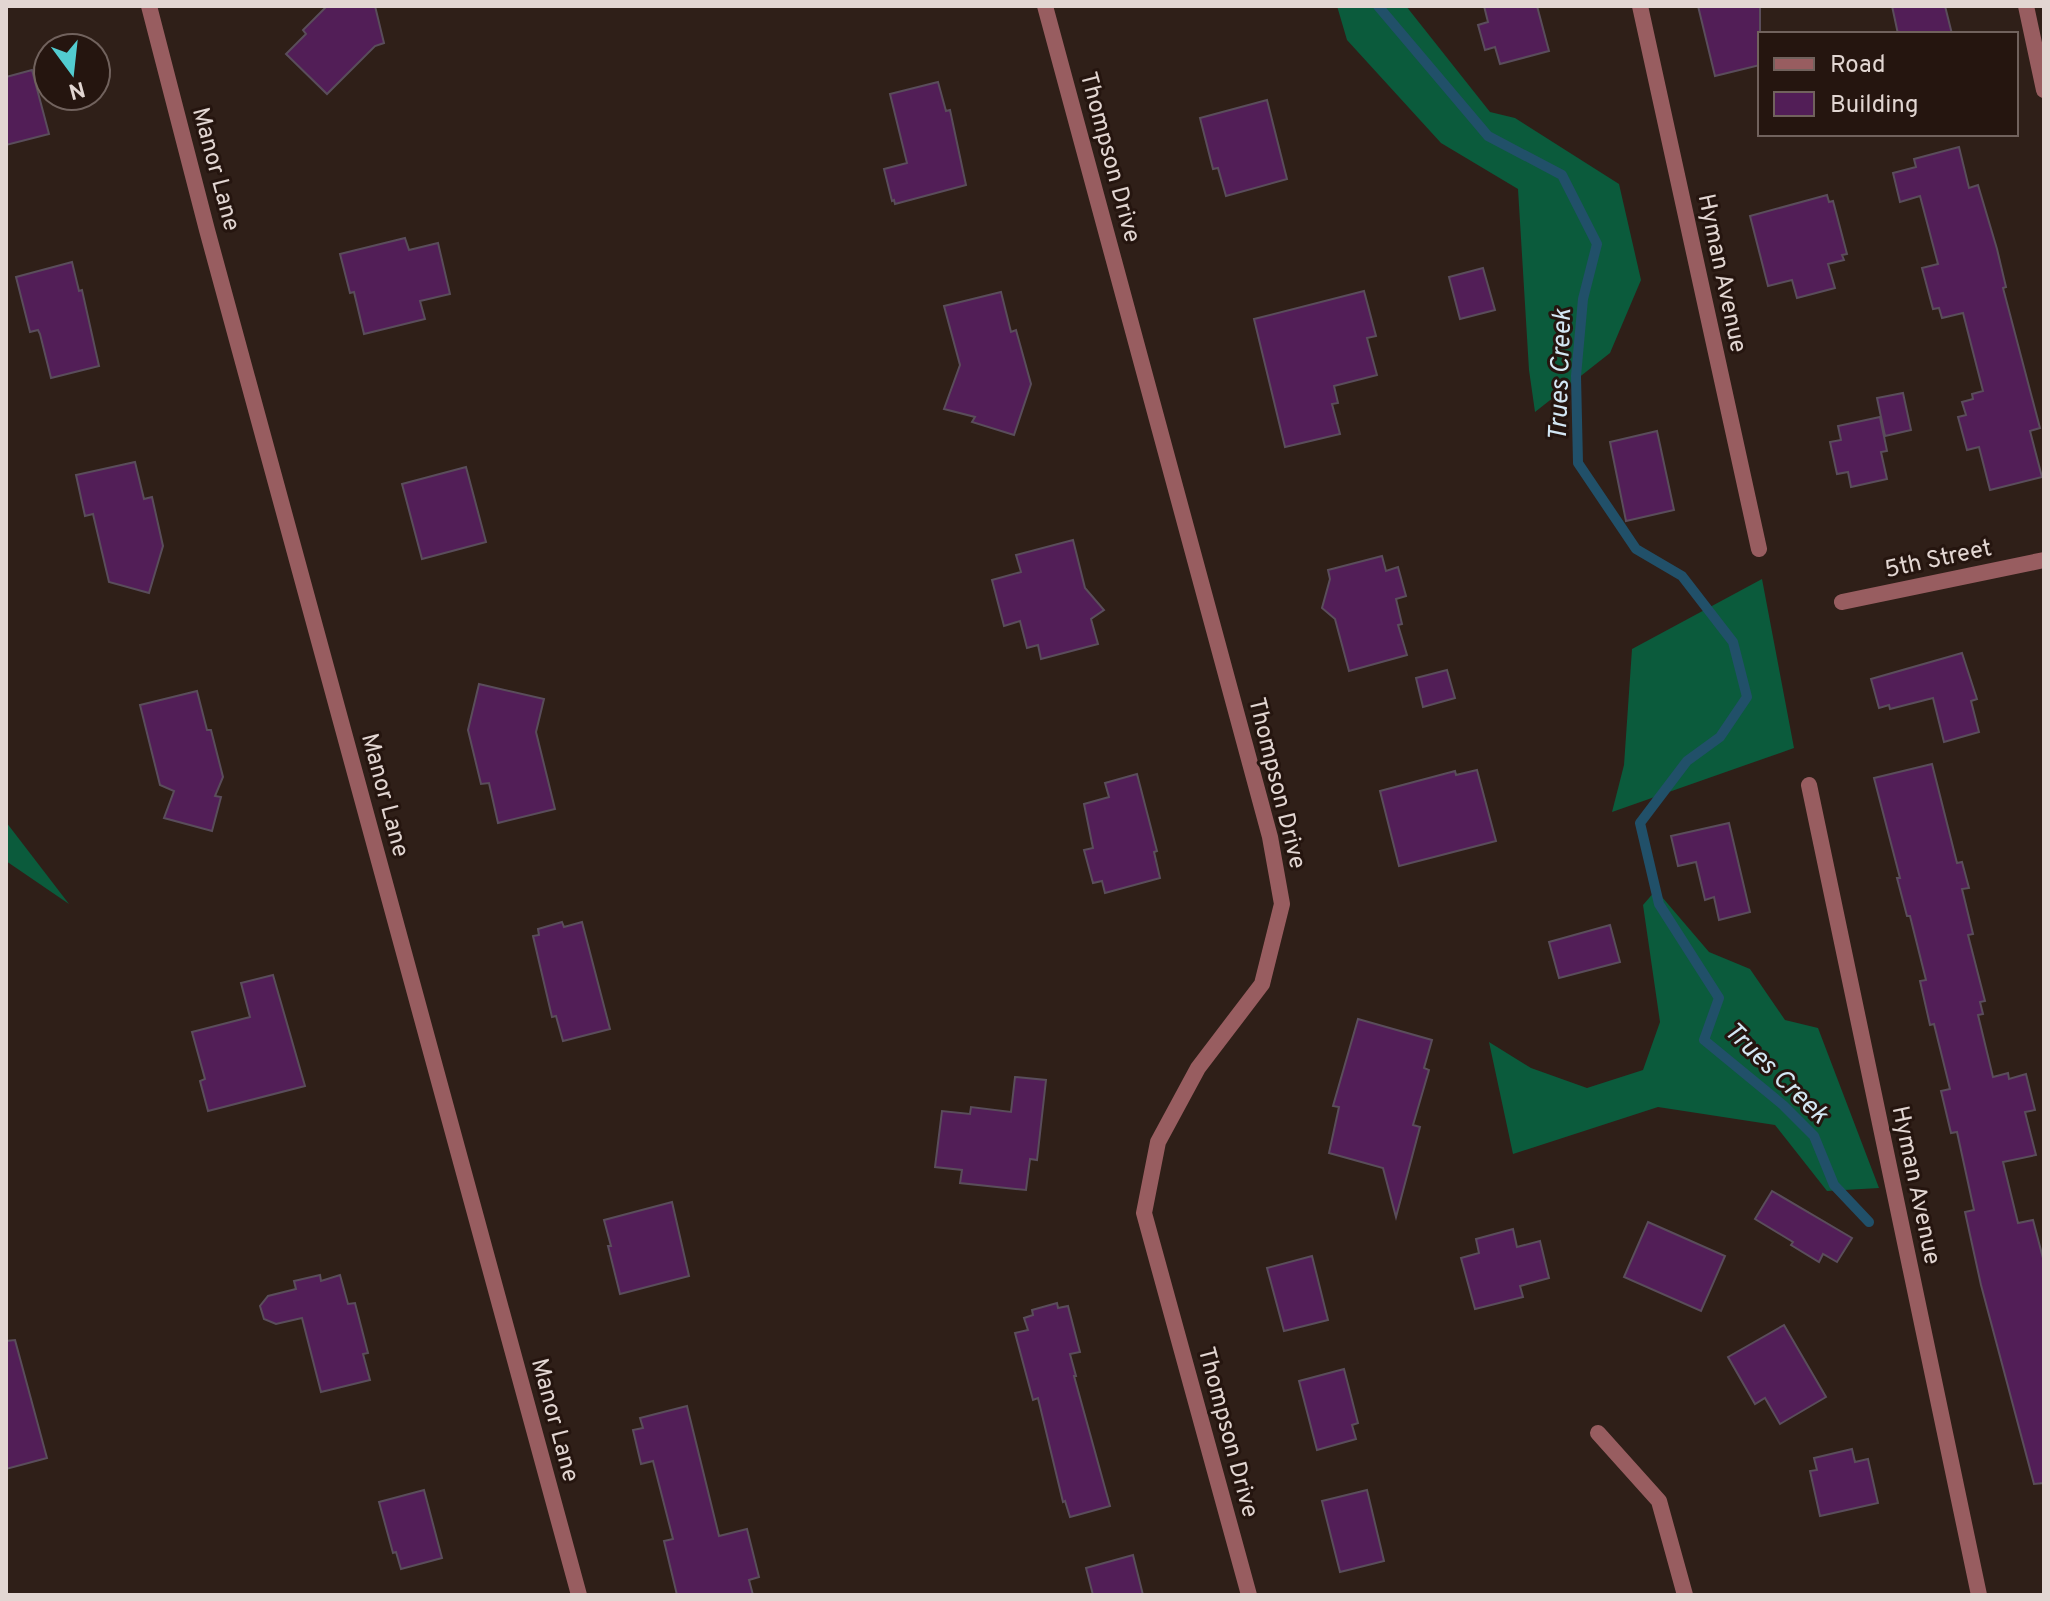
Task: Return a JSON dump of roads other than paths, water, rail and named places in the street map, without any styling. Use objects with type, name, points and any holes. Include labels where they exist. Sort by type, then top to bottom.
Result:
[{"type":"street","name":"Manor Lane","points":[[149,6],[207,230],[579,1595]]},
{"type":"street","name":"Thompson Drive","points":[[1045,6],[1270,837],[1282,904],[1262,984],[1198,1068],[1158,1142],[1144,1213],[1249,1595]]},
{"type":"street","name":"Hyman Avenue","points":[[1640,6],[1759,549]]},
{"type":"street","points":[[2026,6],[2044,90]]},
{"type":"street","name":"5th Street","points":[[1842,602],[2044,560]]},
{"type":"street","name":"Hyman Avenue","points":[[1809,785],[1979,1595]]},
{"type":"street","points":[[1598,1433],[1659,1501],[1685,1595]]},
{"type":"waterway","name":"Trues Creek","points":[[1378,6],[1488,136],[1562,175],[1597,244],[1583,299],[1576,376],[1578,463],[1636,549],[1682,576],[1733,642],[1747,697],[1720,737],[1687,761],[1640,823],[1659,904],[1719,998],[1704,1040],[1783,1105],[1814,1136],[1834,1185],[1869,1222]]}]
